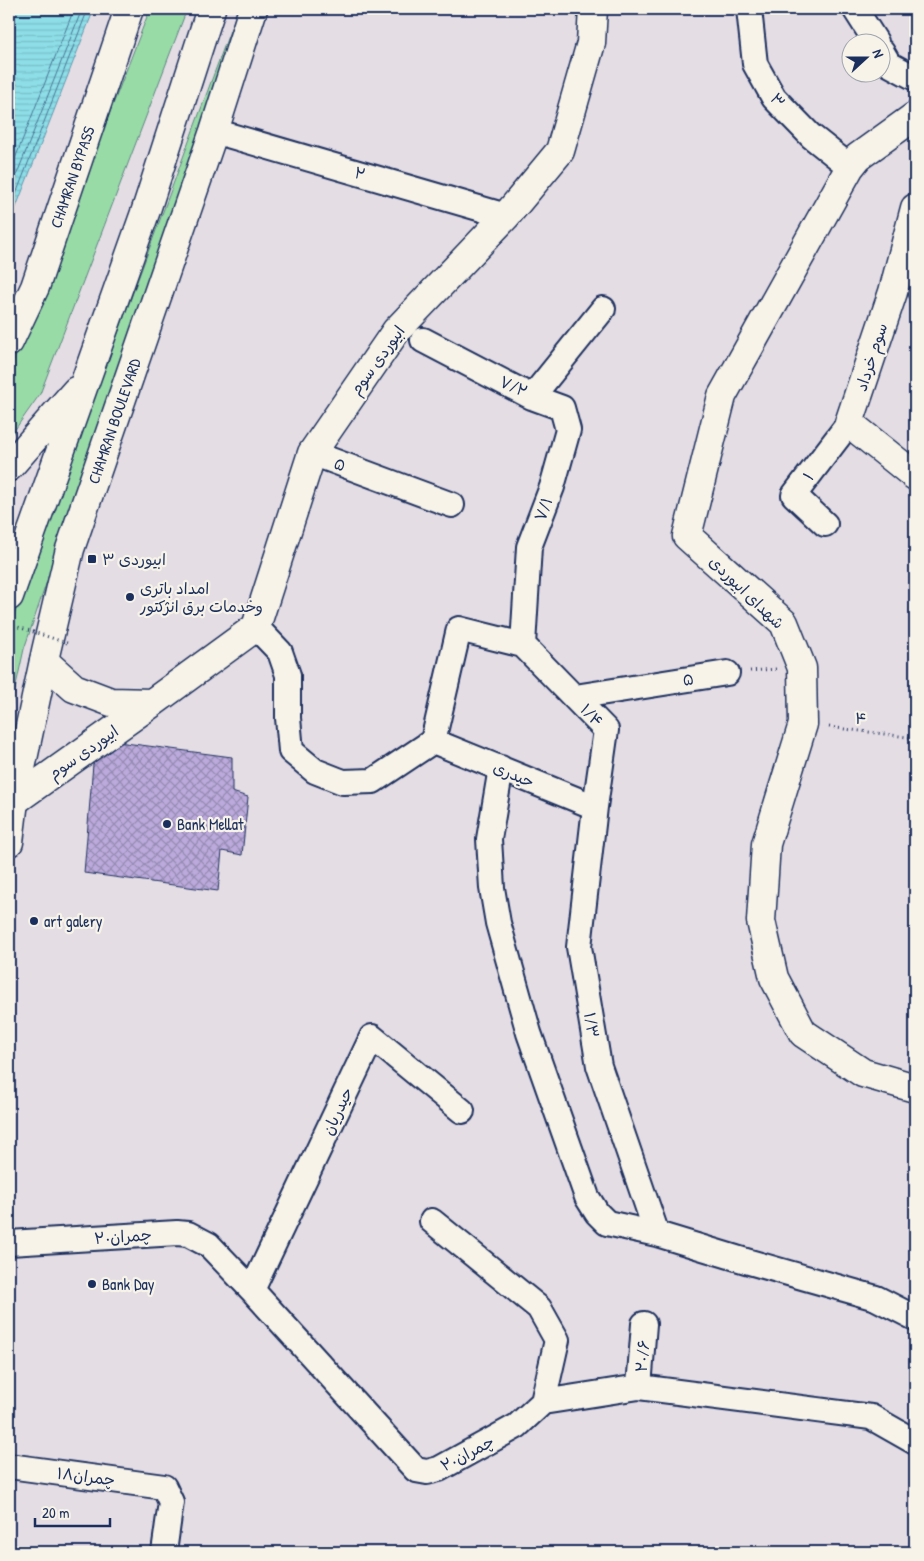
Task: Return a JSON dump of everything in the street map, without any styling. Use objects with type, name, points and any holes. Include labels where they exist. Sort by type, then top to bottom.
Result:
[{"type":"street","name":"CHAMRAN BYPASS","points":[[9,342],[35,287],[129,9]]},
{"type":"street","points":[[9,596],[146,210],[212,9]]},
{"type":"street","name":"CHAMRAN BOULEVARD","points":[[9,842],[14,801],[70,549],[214,131],[253,9]]},
{"type":"street","name":"ابیوردی سوم","points":[[14,801],[256,627],[312,453],[396,331],[506,216],[560,151],[592,43],[593,9]]},
{"type":"street","name":"۳","points":[[749,9],[755,64],[774,98],[811,136],[850,167]]},
{"type":"street","points":[[855,9],[870,32]]},
{"type":"street","points":[[892,66],[915,78]]},
{"type":"street","name":"شهدای ابیوردی","points":[[915,116],[858,157],[850,167],[722,396],[687,536],[784,623],[802,668],[803,724],[766,844],[761,921],[774,978],[803,1033],[864,1073],[915,1088]]},
{"type":"street","name":"۲","points":[[214,131],[506,216]]},
{"type":"street","name":"سوم خرداد","points":[[849,423],[893,292],[915,208]]},
{"type":"street","name":"۷/۲","points":[[423,340],[532,397],[603,309]]},
{"type":"street","points":[[9,466],[85,381]]},
{"type":"street","name":"۷/۱","points":[[523,645],[530,547],[552,487],[568,430],[562,408],[532,397]]},
{"type":"street","points":[[849,423],[915,476]]},
{"type":"street","name":"۱","points":[[825,524],[794,496],[849,423]]},
{"type":"street","name":"۵","points":[[312,453],[452,505]]},
{"type":"street","points":[[256,627],[280,652],[288,675],[288,718],[292,751],[315,771],[343,782],[373,781],[433,741],[459,629],[523,645]]},
{"type":"street","name":"۱/۴","points":[[523,645],[606,730],[594,807]]},
{"type":"street","name":"ابیوردی سوم","points":[[44,661],[74,688],[81,691],[111,702],[152,703]]},
{"type":"street","name":"۵","points":[[575,697],[727,672]]},
{"type":"street","name":"حیدری","points":[[433,741],[594,807]]},
{"type":"street","points":[[501,768],[489,839],[492,888],[504,947],[534,1050],[587,1197],[597,1214],[607,1223],[657,1234],[876,1298],[915,1318]]},
{"type":"street","name":"۱/۳","points":[[594,807],[579,947],[599,1066],[657,1234]]},
{"type":"street","name":"حیدریان","points":[[252,1290],[372,1037],[462,1111]]},
{"type":"street","points":[[432,1221],[540,1308],[557,1340],[543,1402],[639,1387],[871,1417],[915,1442]]},
{"type":"street","name":"چمران۲۰","points":[[9,1243],[177,1233],[188,1234],[208,1245],[252,1290],[416,1470],[427,1472],[439,1469],[517,1426],[543,1402]]},
{"type":"street","name":"۲۰/۶","points":[[639,1387],[644,1324]]},
{"type":"street","name":"چمران۱۸","points":[[9,1466],[164,1486],[171,1502],[164,1552]]},
{"type":"path","points":[[9,624],[68,643]]},
{"type":"path","points":[[727,672],[802,668]]},
{"type":"path","name":"۴","points":[[803,724],[915,738]]},
{"type":"green space","points":[[150,9],[187,9],[40,394],[9,438],[9,373]]},
{"type":"green space","points":[[238,9],[247,9],[90,454],[24,649],[9,717],[9,635],[17,606]]},
{"type":"water","points":[[9,9],[94,9],[9,225]]},
{"type":"building","name":"Bank Mellat","points":[[110,741],[232,757],[232,792],[248,797],[242,855],[222,851],[218,891],[84,873],[94,752]]},
{"type":"place","name":"ابیوردی ۳","points":[[92,559]]},
{"type":"place","name":"امداد باتری وخدمات برق انژکتور","points":[[130,597]]},
{"type":"place","name":"Bank Mellat","points":[[167,824]]},
{"type":"place","name":"art galery","points":[[34,921]]},
{"type":"place","name":"Bank Day","points":[[92,1284]]}]
